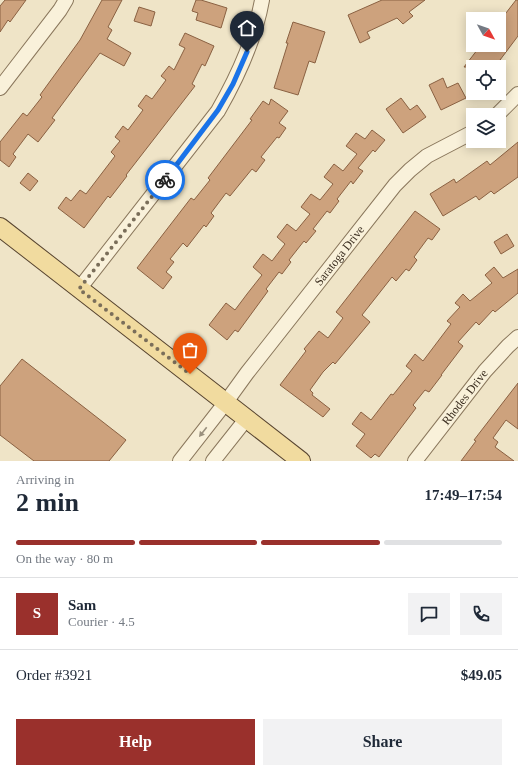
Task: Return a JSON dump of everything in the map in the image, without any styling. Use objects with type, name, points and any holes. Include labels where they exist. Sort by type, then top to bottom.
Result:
[{"type":"main road","points":[[0,227],[302,461]]},
{"type":"street","points":[[0,88],[60,10],[66,0]]},
{"type":"street","points":[[79,289],[218,110],[233,84],[247,52],[259,18],[262,0]]},
{"type":"street","points":[[504,108],[518,94]]},
{"type":"street","name":"Saratoga Drive","points":[[180,461],[247,373],[395,185],[427,156],[466,136]]},
{"type":"street","name":"Rhodes Drive","points":[[415,461],[485,371],[504,349],[518,338]]},
{"type":"street","points":[[213,461],[247,418]]},
{"type":"building","points":[[5,0],[26,0],[10,22],[8,20],[0,32],[0,6]]},
{"type":"building","points":[[102,0],[122,0],[108,27],[112,30],[107,39],[131,53],[124,66],[100,53],[52,118],[55,120],[38,142],[28,134],[13,154],[16,157],[9,167],[0,160],[0,142],[23,113],[27,116],[42,97],[40,95],[80,40]]},
{"type":"building","points":[[196,0],[201,0],[227,8],[221,28],[196,20],[198,13],[192,11]]},
{"type":"building","points":[[382,0],[425,0],[409,12],[413,16],[403,24],[397,18],[367,32],[370,38],[360,43],[348,15]]},
{"type":"building","points":[[516,0],[518,0],[518,36],[506,52],[506,13]]},
{"type":"building","points":[[139,7],[155,12],[151,26],[134,21]]},
{"type":"building","points":[[293,22],[325,32],[315,63],[309,61],[298,95],[274,88]]},
{"type":"building","points":[[185,33],[214,46],[205,66],[202,64],[192,84],[195,86],[110,198],[108,196],[84,228],[58,208],[66,197],[71,201],[80,190],[86,194],[115,156],[111,152],[120,141],[115,137],[123,126],[128,130],[143,110],[138,106],[146,95],[152,99],[166,80],[161,76],[169,66],[174,70],[185,48],[179,45]]},
{"type":"building","points":[[476,52],[506,52],[500,60],[469,60]]},
{"type":"building","points":[[443,78],[447,88],[458,83],[466,98],[441,110],[429,85]]},
{"type":"building","points":[[401,98],[410,110],[417,105],[426,117],[403,133],[386,109]]},
{"type":"building","points":[[271,99],[288,111],[279,123],[286,128],[279,138],[277,137],[261,157],[265,160],[256,172],[252,169],[230,196],[226,193],[211,213],[214,216],[206,227],[204,225],[187,247],[183,243],[170,259],[174,262],[166,272],[172,277],[163,289],[137,268],[191,198],[194,200],[210,180],[208,178],[252,120],[250,119],[263,101],[269,105]]},
{"type":"building","points":[[372,130],[385,140],[375,152],[373,150],[358,168],[363,171],[353,184],[351,181],[337,199],[339,201],[330,213],[327,211],[313,229],[316,231],[306,243],[304,241],[289,260],[291,262],[282,274],[279,272],[266,289],[268,291],[238,332],[235,330],[227,340],[209,325],[226,303],[235,310],[262,275],[253,267],[263,254],[272,261],[285,244],[277,237],[287,224],[296,231],[310,214],[301,207],[311,194],[320,200],[333,184],[324,177],[334,164],[343,171],[357,154],[346,146],[356,133],[365,139]]},
{"type":"building","points":[[518,142],[518,177],[494,194],[491,191],[479,200],[476,196],[443,216],[430,194],[454,179],[456,183],[487,161],[490,165]]},
{"type":"building","points":[[28,173],[38,181],[30,191],[20,183]]},
{"type":"building","points":[[415,211],[440,229],[432,240],[428,238],[414,257],[417,260],[409,271],[406,269],[396,281],[392,277],[362,315],[370,322],[335,364],[333,362],[323,372],[310,390],[313,393],[312,395],[330,409],[323,417],[280,385],[306,351],[304,349],[319,331],[328,338],[343,318],[336,312]]},
{"type":"building","points":[[507,234],[514,246],[501,254],[494,242]]},
{"type":"building","points":[[494,267],[503,278],[518,269],[518,293],[495,312],[493,310],[479,325],[476,322],[458,342],[463,346],[442,375],[429,392],[425,390],[413,405],[416,408],[379,457],[375,454],[371,458],[356,446],[365,434],[352,424],[361,412],[371,420],[391,394],[393,395],[412,371],[406,366],[415,354],[423,361],[451,324],[447,321],[460,307],[455,303],[463,294],[470,301],[492,283],[485,275]]},
{"type":"building","points":[[22,359],[126,440],[109,461],[34,461],[0,435],[0,386]]},
{"type":"building","points":[[518,383],[518,429],[506,420],[493,438],[498,442],[495,447],[514,461],[461,461],[476,441],[474,440]]},
{"type":"way so far","points":[[165,180],[79,289],[190,374]]},
{"type":"route","points":[[165,180],[218,110],[233,84],[247,52]]}]
